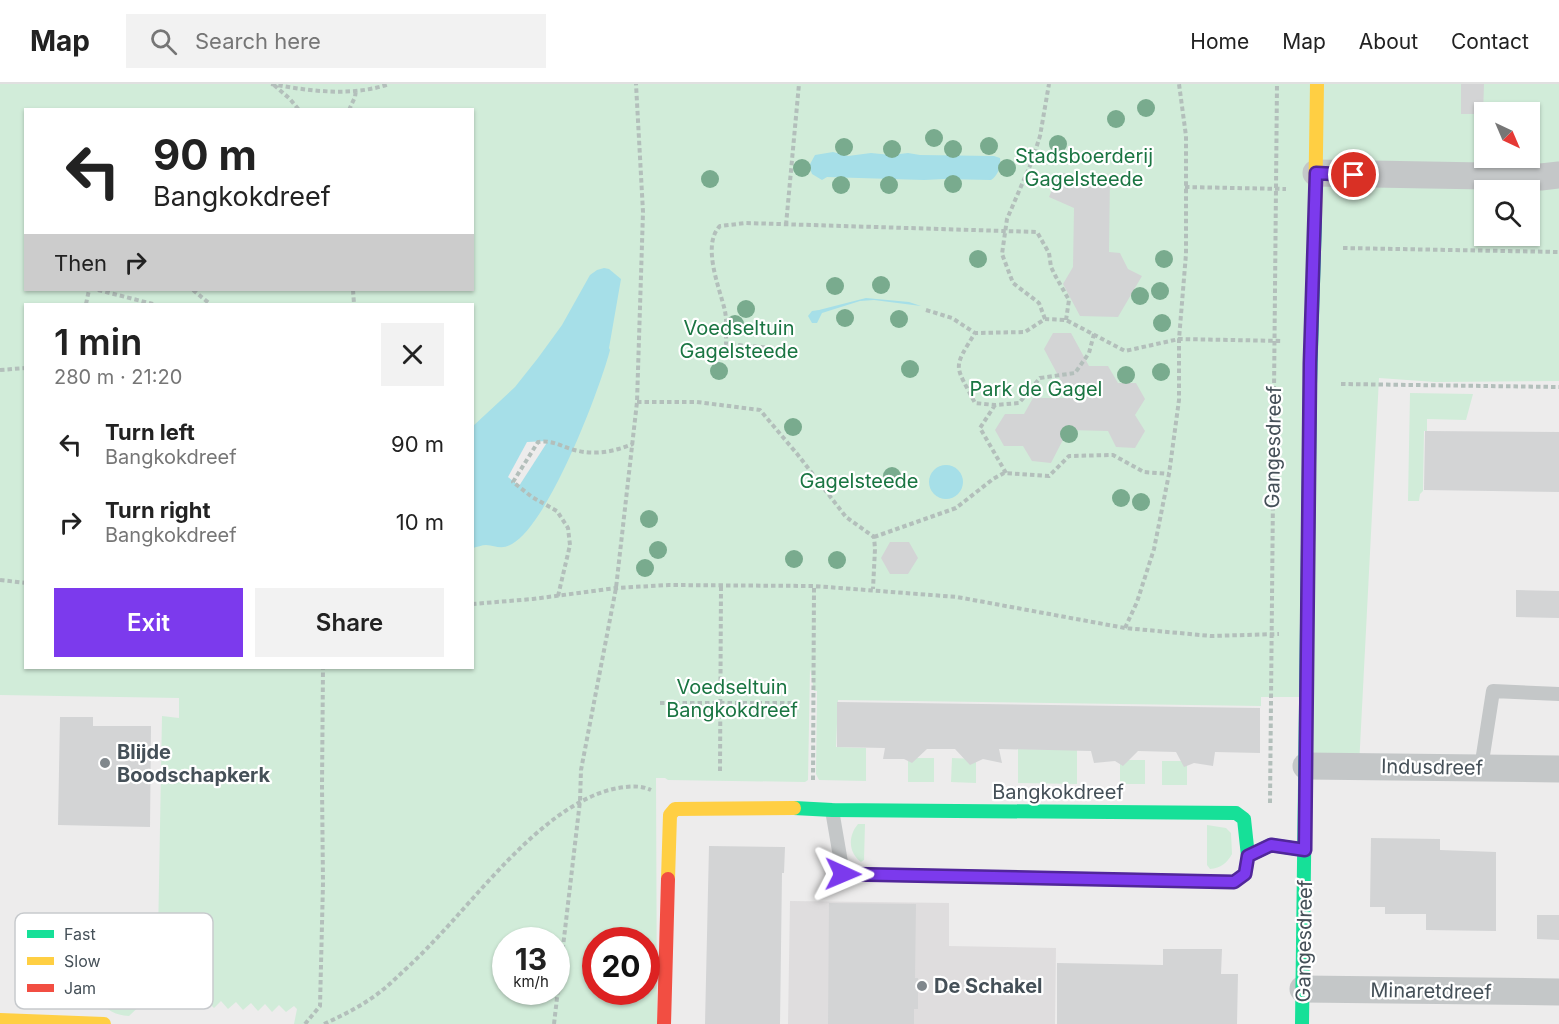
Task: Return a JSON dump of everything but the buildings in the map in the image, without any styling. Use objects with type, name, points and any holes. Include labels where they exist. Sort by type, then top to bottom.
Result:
[{"type":"street","name":"Gangesdreef","points":[[1302,1024],[1310,384],[1317,84]]},
{"type":"street","points":[[1316,182],[1559,175]]},
{"type":"street","name":"Indusdreef","points":[[1306,766],[1559,769]]},
{"type":"street","name":"Bangkokdreef","points":[[675,809],[813,808],[1236,813],[1244,819],[1248,856]]},
{"type":"street","points":[[664,1024],[670,815],[675,809]]},
{"type":"street","points":[[1248,856],[1271,845],[1305,850]]},
{"type":"street","name":"Minaretdreef","points":[[1303,989],[1559,993]]},
{"type":"street","points":[[0,1020],[104,1024]]},
{"type":"lane","points":[[1481,768],[1493,690],[1559,694]]},
{"type":"lane","points":[[832,810],[843,874],[1234,882],[1245,874],[1248,856]]},
{"type":"path","points":[[272,84],[313,92],[367,90],[389,84]]},
{"type":"path","points":[[272,84],[297,108]]},
{"type":"path","points":[[554,1024],[580,801],[581,770],[616,588],[637,402],[643,212],[636,84]]},
{"type":"path","points":[[786,225],[800,84]]},
{"type":"path","points":[[1045,319],[1039,303],[1013,284],[1002,254],[1007,219],[1032,162],[1040,136],[1048,84]]},
{"type":"path","points":[[1125,628],[1137,602],[1154,549],[1169,474],[1179,400],[1179,339],[1186,254],[1186,136],[1179,84]]},
{"type":"path","name":"Gangesdreef","points":[[1271,845],[1270,730],[1277,84]]},
{"type":"path","points":[[350,108],[356,90]]},
{"type":"path","points":[[1185,187],[1276,189],[1316,182]]},
{"type":"path","points":[[795,350],[726,344],[725,314],[711,260],[716,232],[720,226],[746,223],[1037,232],[1049,253],[1051,267],[1069,300],[1066,320]]},
{"type":"path","points":[[1313,251],[1331,247],[1559,252]]},
{"type":"path","points":[[101,291],[138,303]]},
{"type":"path","points":[[195,291],[209,303]]},
{"type":"path","points":[[926,310],[952,318],[975,333],[1025,332],[1045,319],[1066,320],[1125,351],[1179,339],[1311,342]]},
{"type":"path","points":[[975,333],[959,359],[958,369],[975,403],[995,405],[1019,403],[1040,378],[1075,373],[1089,353],[1094,334]]},
{"type":"path","points":[[0,370],[24,368]]},
{"type":"path","points":[[1310,384],[1559,387]]},
{"type":"path","points":[[637,402],[697,402],[760,410],[846,517],[874,537],[873,589]]},
{"type":"path","points":[[995,405],[980,428],[1006,473]]},
{"type":"path","points":[[558,596],[570,545],[568,528],[557,511],[513,482],[538,442],[548,441],[587,453],[603,453],[633,444]]},
{"type":"path","points":[[874,537],[956,508],[993,479],[1006,473],[1049,476],[1069,456],[1113,455],[1144,472],[1169,474]]},
{"type":"path","points":[[0,580],[24,583]]},
{"type":"path","points":[[474,604],[616,588],[669,585],[814,586],[957,597],[1125,628],[1211,636],[1306,635]]},
{"type":"path","points":[[720,771],[721,585]]},
{"type":"path","points":[[813,808],[814,586]]},
{"type":"path","points":[[305,1024],[320,1006],[323,883],[321,786],[323,669]]},
{"type":"path","points":[[660,703],[796,703]]},
{"type":"path","points":[[324,1024],[362,1006],[392,982],[434,941],[480,889],[521,848],[580,801],[607,789],[644,786],[675,809]]},
{"type":"shaded area","name":"De Schakel","points":[[790,901],[949,903],[949,946],[1056,948],[1055,1024],[788,1024]]},
{"type":"green space","name":"Park de Gagel","points":[[0,84],[1559,84],[1559,381],[1435,382],[1379,378],[1359,766],[1306,766],[1305,697],[1261,697],[1261,706],[838,700],[836,747],[866,748],[866,781],[819,780],[816,774],[817,691],[814,691],[810,668],[808,780],[805,782],[656,778],[657,927],[582,927],[582,1005],[657,1005],[657,1024],[294,1024],[297,1009],[294,1006],[286,1012],[279,1005],[272,1012],[265,1004],[258,1011],[251,1003],[243,1010],[236,1002],[228,1009],[221,1001],[214,1008],[213,913],[158,913],[162,716],[179,718],[179,698],[0,695]]},
{"type":"green space","points":[[1410,393],[1473,394],[1466,420],[1427,419],[1427,431],[1424,431],[1423,491],[1419,501],[1408,501]]},
{"type":"green space","points":[[1018,749],[1077,750],[1077,784],[1018,783]]},
{"type":"green space","points":[[908,758],[934,758],[934,782],[908,782]]},
{"type":"green space","points":[[952,758],[976,759],[976,783],[951,782]]},
{"type":"green space","points":[[1120,760],[1145,760],[1145,784],[1120,784]]},
{"type":"green space","points":[[1162,761],[1187,761],[1187,785],[1162,785]]},
{"type":"green space","points":[[858,824],[865,824],[864,860],[861,862],[854,854],[851,844],[852,834]]},
{"type":"green space","points":[[1207,825],[1226,828],[1231,833],[1232,854],[1217,868],[1210,869],[1207,865]]},
{"type":"green space","name":"Park de Gagel","points":[[109,1009],[136,1009],[129,1016],[115,1013]]},
{"type":"water","points":[[833,152],[848,156],[871,153],[891,155],[908,153],[994,156],[1000,158],[1000,164],[991,180],[827,177],[822,180],[812,174],[809,166],[815,155]]},
{"type":"water","points":[[609,269],[621,279],[610,350],[571,455],[541,511],[526,531],[508,546],[484,545],[474,548],[474,425],[515,387],[538,358],[562,325],[590,275],[597,270]]},
{"type":"water","points":[[866,298],[909,302],[921,306],[874,300],[860,301],[822,313],[817,323],[812,323],[808,316],[812,311]]},
{"type":"water","points":[[946,465],[958,470],[963,482],[958,494],[946,499],[934,494],[929,482],[934,470]]},
{"type":"pier","points":[[548,441],[519,486],[508,477],[527,442]]},
{"type":"traffic: fast","points":[[1302,1024],[1310,384],[1315,218]]},
{"type":"traffic: fast","points":[[794,808],[1236,813],[1244,819],[1248,856],[1271,845],[1305,850]]},
{"type":"traffic: slow","points":[[1315,218],[1317,84]]},
{"type":"traffic: slow","points":[[668,879],[670,815],[675,809],[794,808]]},
{"type":"traffic: slow","points":[[0,1020],[104,1024]]},
{"type":"traffic: jam","points":[[664,1024],[668,879]]},
{"type":"place","name":"Blijde Boodschapkerk","points":[[105,763]]},
{"type":"place","name":"De Schakel","points":[[922,986]]},
{"type":"route","points":[[843,874],[1234,882],[1245,874],[1248,856],[1271,845],[1305,850],[1310,363],[1316,173],[1354,175]]},
{"type":"park label","name":"Stadsboerderij Gagelsteede","points":[[1084,168]]},
{"type":"park label","name":"Voedseltuin Gagelsteede","points":[[739,340]]},
{"type":"park label","name":"Gagelsteede","points":[[859,481]]},
{"type":"park label","name":"Voedseltuin Bangkokdreef","points":[[732,698]]}]
